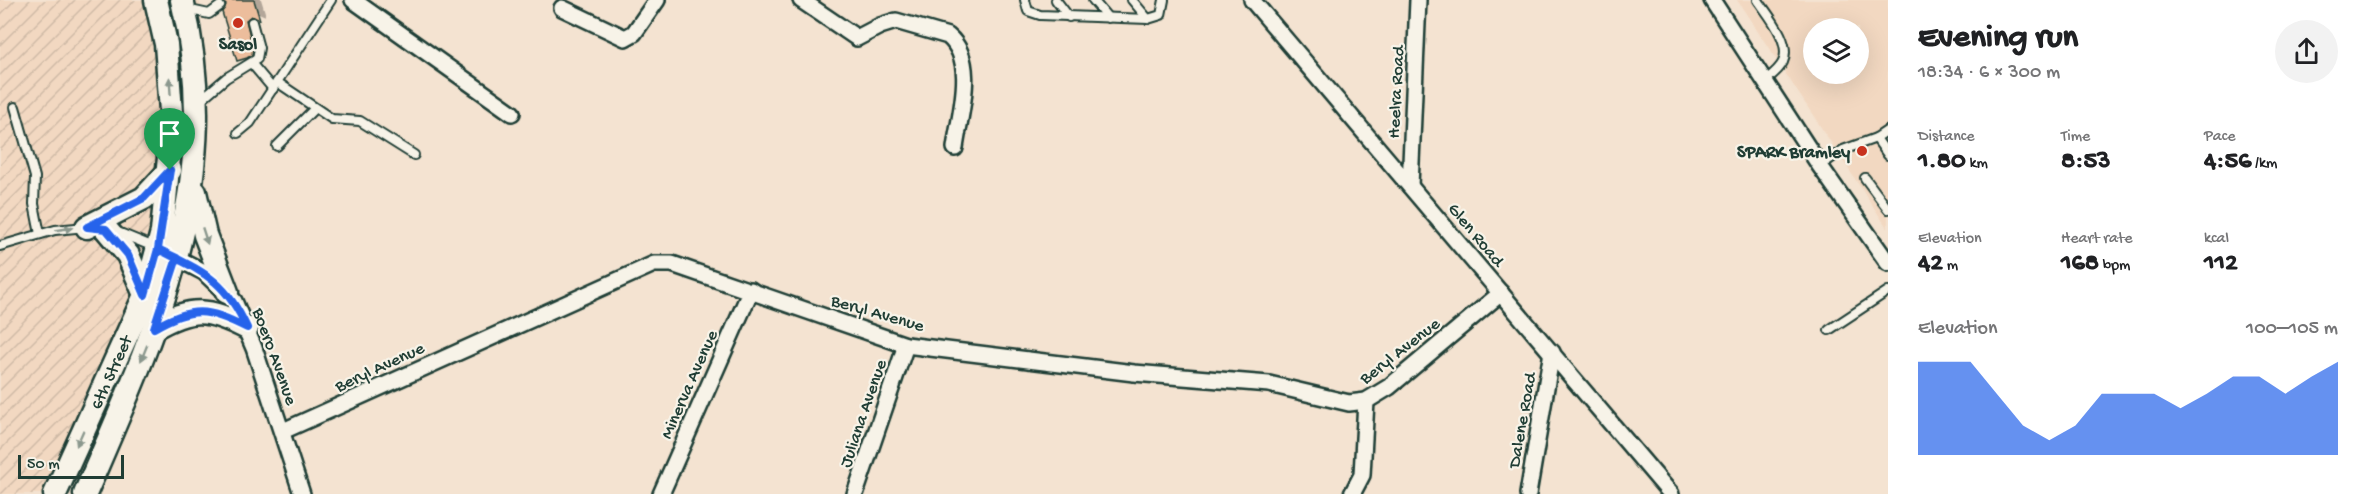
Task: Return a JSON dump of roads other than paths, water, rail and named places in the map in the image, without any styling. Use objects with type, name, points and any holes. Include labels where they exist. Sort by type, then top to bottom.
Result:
[{"type":"main road","points":[[156,0],[170,83],[168,253]]},
{"type":"main road","points":[[85,494],[154,328],[168,253],[192,179],[196,104],[195,68],[183,4]]},
{"type":"main road","points":[[145,295],[128,255],[97,228],[144,198],[170,170]]},
{"type":"main road","points":[[192,179],[205,235],[227,292]]},
{"type":"main road","name":"6th Street","points":[[55,494],[145,295],[168,253]]},
{"type":"main road","points":[[154,328],[183,314],[196,311],[225,316],[247,328]]},
{"type":"street","points":[[353,0],[512,113]]},
{"type":"street","points":[[562,8],[625,38],[634,33],[657,0]]},
{"type":"street","points":[[801,0],[857,38],[879,26],[896,21],[948,36],[953,40],[965,72],[955,148]]},
{"type":"street","name":"Glen Road","points":[[1252,0],[1671,494]]},
{"type":"street","name":"Heelra Road","points":[[1410,186],[1418,0]]},
{"type":"street","points":[[1713,0],[1821,166],[1888,263]]},
{"type":"street","name":"Boero Avenue","points":[[168,253],[204,272],[227,292],[247,328],[302,494]]},
{"type":"street","name":"Beryl Avenue","points":[[282,431],[654,264],[672,264],[906,345],[1134,373],[1269,384],[1340,403],[1366,401],[1389,387],[1501,293]]},
{"type":"street","name":"Minerva Avenue","points":[[661,494],[751,290]]},
{"type":"street","name":"Juliana Avenue","points":[[855,494],[906,345]]},
{"type":"street","name":"Dalene Road","points":[[1528,494],[1552,352]]},
{"type":"street","points":[[1352,494],[1362,475],[1366,401]]},
{"type":"lane","points":[[238,133],[250,123],[331,0]]},
{"type":"lane","points":[[1025,0],[1028,11],[1033,14],[1148,19],[1161,15],[1164,0]]},
{"type":"lane","points":[[1056,0],[1069,17]]},
{"type":"lane","points":[[1093,0],[1108,18]]},
{"type":"lane","points":[[1132,0],[1148,19]]},
{"type":"lane","points":[[1758,0],[1777,28],[1785,53],[1783,63],[1766,80]]},
{"type":"lane","points":[[183,4],[209,14],[220,6]]},
{"type":"lane","points":[[196,104],[226,78],[252,64],[260,53],[252,22]]},
{"type":"lane","points":[[252,64],[274,86],[314,109],[332,119],[360,121],[414,155]]},
{"type":"lane","points":[[15,107],[35,177],[34,204],[40,234]]},
{"type":"lane","points":[[277,146],[314,109]]},
{"type":"lane","points":[[1821,166],[1843,150],[1876,138],[1888,130]]},
{"type":"lane","points":[[1876,138],[1888,155]]},
{"type":"lane","points":[[1865,178],[1888,210]]},
{"type":"lane","points":[[0,246],[40,234],[97,228],[168,253]]},
{"type":"lane","points":[[1828,330],[1888,291]]},
{"type":"place","name":"Sasol","points":[[238,23]]},
{"type":"place","name":"SPARK Bramley","points":[[1862,151]]}]
